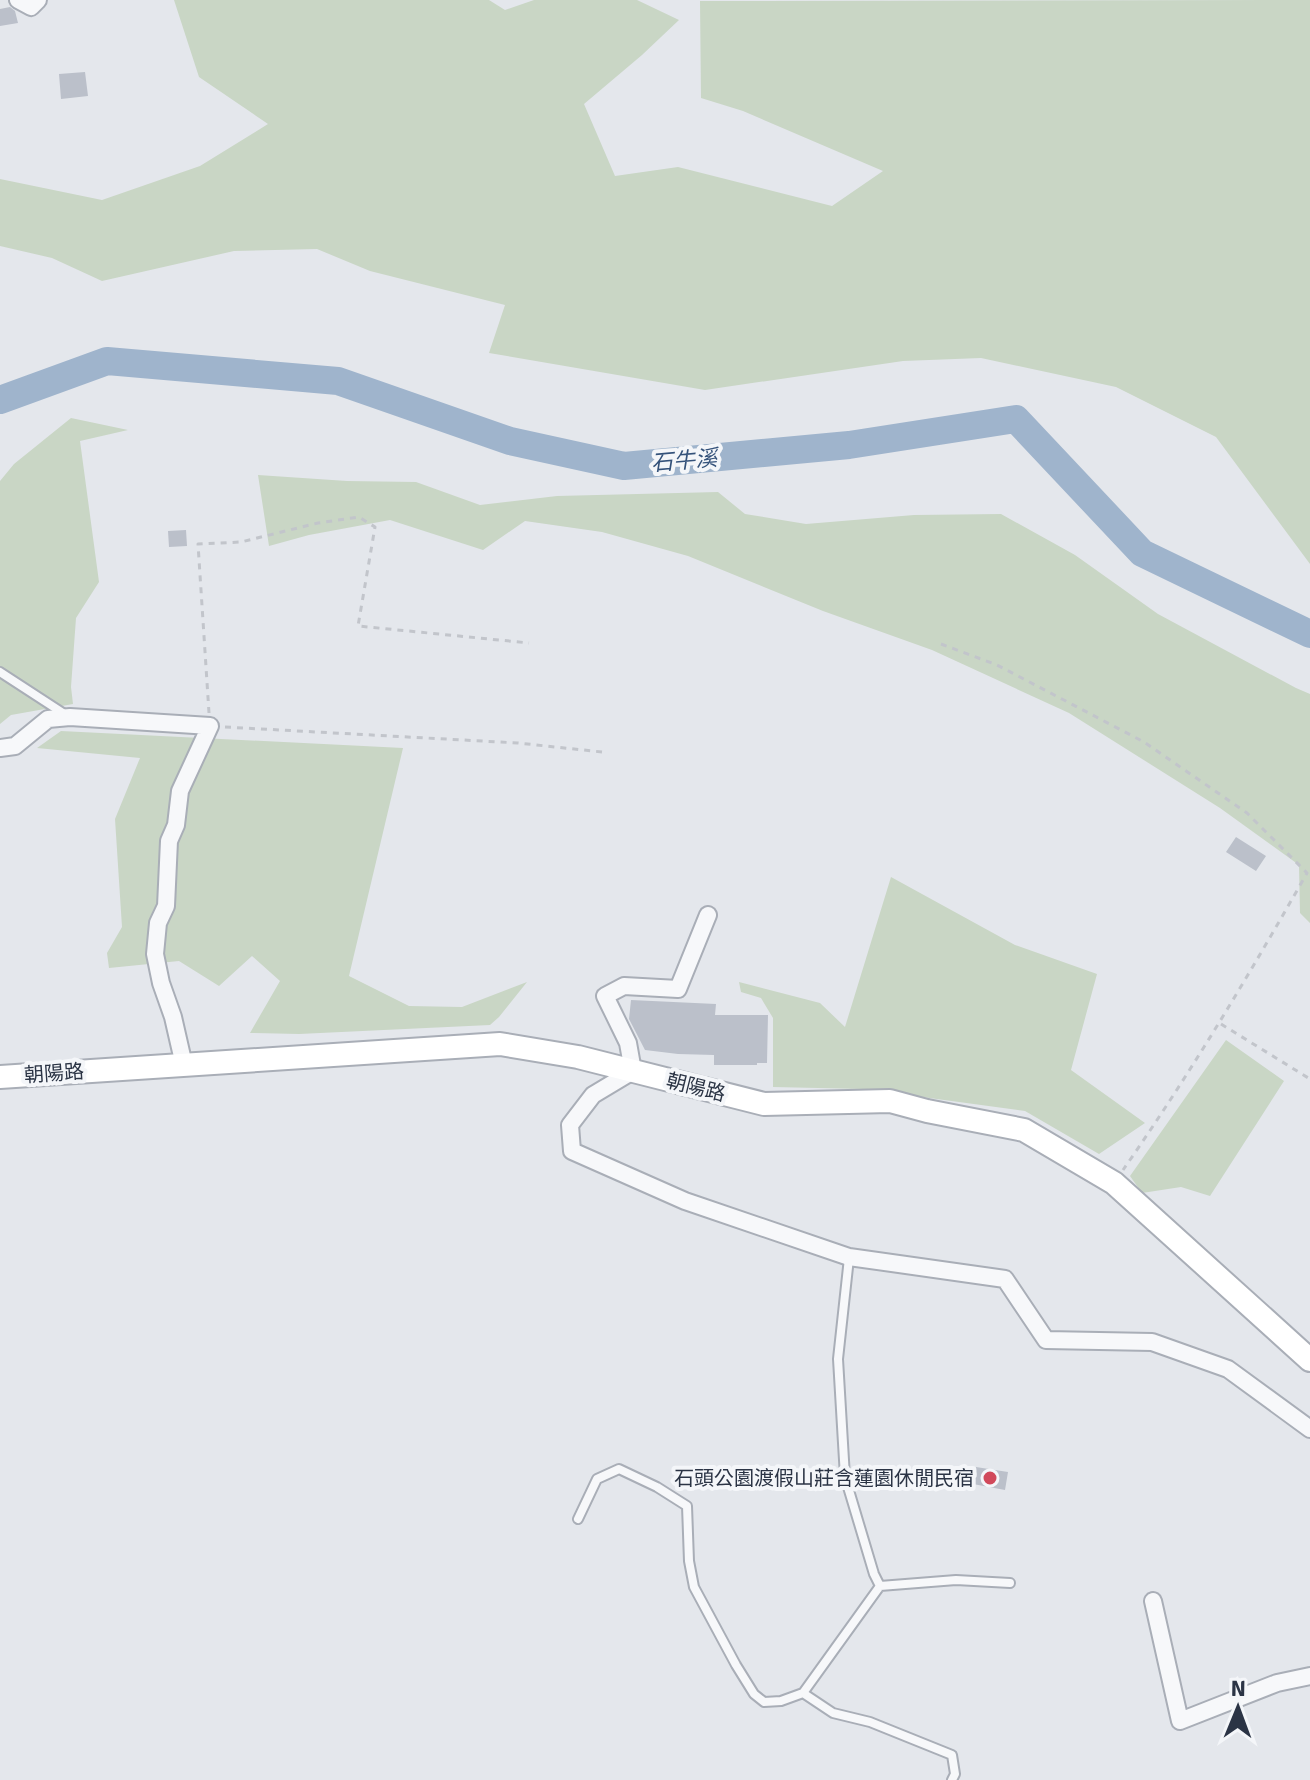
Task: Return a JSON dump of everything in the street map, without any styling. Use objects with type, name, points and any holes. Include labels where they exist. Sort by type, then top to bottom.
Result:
[{"type":"main road","name":"朝陽路","points":[[0,1077],[500,1044],[578,1057],[764,1104],[890,1101],[1024,1130],[1114,1183],[1310,1360]]},
{"type":"street","points":[[18,0],[31,7],[38,0]]},
{"type":"street","points":[[0,748],[15,746],[48,719],[70,717],[210,726],[180,791],[176,825],[169,841],[166,906],[158,923],[155,954],[184,1065]]},
{"type":"street","points":[[708,915],[678,989],[624,986],[605,996],[628,1043],[633,1071],[593,1095],[570,1125],[572,1151],[685,1201],[849,1257],[1005,1279],[1046,1340],[1152,1342],[1228,1369],[1310,1429]]},
{"type":"street","points":[[1153,1601],[1180,1721],[1277,1683],[1310,1676]]},
{"type":"lane","points":[[0,672],[70,717]]},
{"type":"lane","points":[[849,1257],[838,1359],[845,1477],[880,1586]]},
{"type":"lane","points":[[578,1519],[597,1479],[619,1469],[687,1506],[689,1561],[694,1587],[736,1665],[754,1694],[764,1702],[781,1701],[803,1693],[880,1586],[956,1580],[1010,1583]]},
{"type":"lane","points":[[803,1693],[833,1713],[870,1722],[952,1755],[955,1774],[952,1780]]},
{"type":"path","points":[[529,643],[358,626],[375,527],[359,517],[318,523],[241,542],[198,544],[210,726],[518,743],[602,752]]},
{"type":"path","points":[[941,644],[997,665],[1144,742],[1247,813],[1307,873],[1220,1024],[1169,1105],[1114,1183]]},
{"type":"path","points":[[1220,1024],[1310,1079]]},
{"type":"green space","points":[[174,0],[489,0],[505,10],[534,0],[637,0],[679,20],[584,104],[615,176],[678,167],[832,206],[883,171],[743,111],[701,98],[700,1],[1310,0],[1310,564],[1216,437],[1116,387],[981,358],[903,361],[705,390],[489,353],[505,305],[370,271],[317,249],[234,251],[102,281],[52,258],[0,246],[0,179],[102,200],[200,166],[268,124],[199,77]]},
{"type":"green space","points":[[71,418],[128,430],[80,441],[99,582],[76,618],[71,687],[73,704],[11,715],[0,724],[0,481],[14,464]]},
{"type":"green space","points":[[258,475],[416,482],[480,505],[557,496],[718,492],[745,514],[806,524],[914,515],[1001,514],[1075,555],[1158,614],[1310,694],[1310,923],[1300,913],[1299,865],[1220,808],[1069,713],[932,650],[823,611],[688,556],[602,532],[525,521],[483,550],[390,520],[269,546]]},
{"type":"green space","points":[[61,731],[403,748],[349,976],[409,1006],[462,1007],[527,982],[490,1025],[299,1034],[250,1033],[280,981],[252,956],[219,986],[179,961],[109,968],[107,953],[122,927],[115,819],[140,758],[37,748]]},
{"type":"green space","points":[[891,877],[1015,945],[1097,974],[1071,1070],[1145,1123],[1099,1154],[1025,1111],[863,1089],[773,1087],[773,1018],[761,998],[741,992],[739,982],[820,1003],[845,1027]]},
{"type":"green space","points":[[1226,1040],[1284,1081],[1210,1196],[1181,1187],[1142,1193],[1130,1176]]},
{"type":"building","points":[[10,7],[15,11],[18,23],[0,26],[0,9]]},
{"type":"building","points":[[85,72],[88,96],[61,99],[59,74]]},
{"type":"building","points":[[186,530],[187,546],[169,547],[168,531]]},
{"type":"building","points":[[1236,837],[1266,856],[1256,871],[1226,852]]},
{"type":"building","points":[[631,1000],[716,1004],[715,1015],[768,1015],[767,1063],[714,1065],[714,1055],[645,1050],[629,1019]]},
{"type":"building","name":"石頭公園渡假山莊含蓮園休閒民宿","points":[[976,1467],[1008,1472],[1005,1490],[973,1484]]},
{"type":"waterway","name":"石牛溪","points":[[0,400],[107,361],[338,381],[510,441],[624,466],[849,445],[1016,419],[1142,553],[1310,634]]},
{"type":"place","name":"石頭公園渡假山莊含蓮園休閒民宿","points":[[990,1478]]}]
